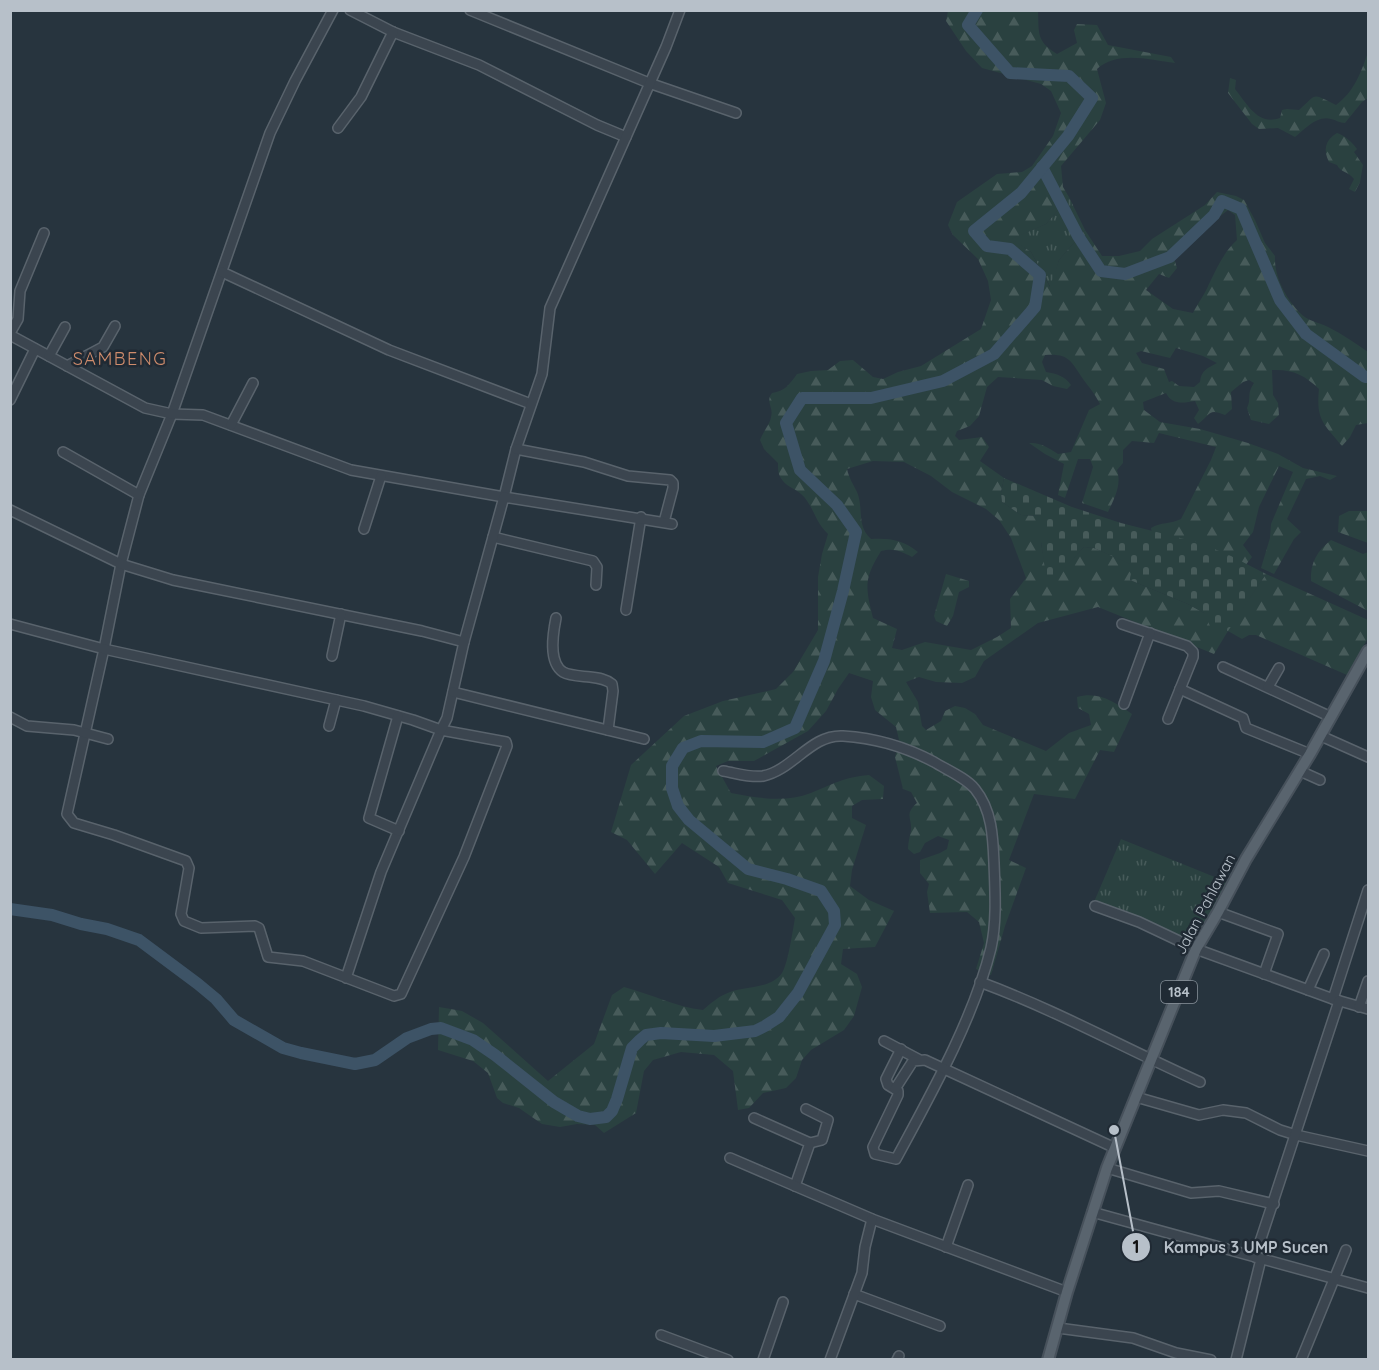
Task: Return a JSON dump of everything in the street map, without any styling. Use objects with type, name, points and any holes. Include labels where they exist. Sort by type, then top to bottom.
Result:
[{"type":"main road","name":"Jalan Pahlawan","points":[[1048,1359],[1107,1168],[1196,949],[1368,651]]},
{"type":"street","points":[[10,624],[104,649],[336,700],[441,730],[504,741],[507,746],[465,856],[400,994],[394,996],[303,961],[268,957],[259,928],[255,926],[201,928],[184,921],[182,914],[189,868],[186,861],[74,823],[67,814],[104,649],[121,564],[140,495],[172,414],[270,133],[333,10]]},
{"type":"street","points":[[350,10],[393,32],[479,65],[597,125],[626,137]]},
{"type":"street","points":[[470,10],[649,83],[736,113]]},
{"type":"street","points":[[346,978],[381,872],[447,718],[516,449],[542,374],[550,308],[666,47],[680,10]]},
{"type":"street","points":[[338,128],[361,97],[393,32]]},
{"type":"street","points":[[44,233],[20,291],[18,319],[10,334],[139,406],[172,414],[203,415],[331,464],[381,476],[668,523],[674,488],[670,480],[628,476],[565,457],[516,449]]},
{"type":"street","points":[[222,272],[389,350],[531,404]]},
{"type":"street","points":[[67,366],[103,347],[115,326]]},
{"type":"street","points":[[49,356],[65,327]]},
{"type":"street","points":[[10,400],[35,349]]},
{"type":"street","points":[[231,425],[253,383]]},
{"type":"street","points":[[63,452],[140,495]]},
{"type":"street","points":[[364,530],[381,476]]},
{"type":"street","points":[[10,510],[121,564],[173,580],[422,631],[465,642]]},
{"type":"street","points":[[626,610],[641,517]]},
{"type":"street","points":[[493,537],[593,561],[597,567],[596,585]]},
{"type":"street","points":[[332,656],[341,614]]},
{"type":"street","points":[[556,618],[553,637],[554,650],[557,665],[561,670],[568,674],[603,679],[612,684],[608,730]]},
{"type":"street","points":[[1122,624],[1187,646],[1193,652],[1168,718]]},
{"type":"street","points":[[1124,704],[1150,633]]},
{"type":"street","points":[[1223,667],[1331,717]]},
{"type":"street","points":[[1268,687],[1279,668]]},
{"type":"street","points":[[1180,689],[1243,718],[1246,728],[1310,754]]},
{"type":"street","points":[[453,692],[644,739]]},
{"type":"street","points":[[329,726],[336,700]]},
{"type":"street","points":[[398,716],[369,818],[399,831]]},
{"type":"street","points":[[10,717],[27,726],[85,732],[108,738]]},
{"type":"street","points":[[723,771],[751,776],[772,773],[821,740],[830,736],[842,736],[867,739],[924,757],[974,788],[988,810],[993,839],[991,947],[959,1035],[896,1159],[879,1155],[873,1151],[874,1143],[898,1095],[898,1091],[888,1085],[886,1079],[901,1049]]},
{"type":"street","points":[[1321,736],[1368,757]]},
{"type":"street","points":[[1300,771],[1320,780]]},
{"type":"street","points":[[1236,1359],[1258,1258],[1368,890]]},
{"type":"street","points":[[1095,906],[1139,922],[1196,949],[1364,1008],[1368,981]]},
{"type":"street","points":[[1218,912],[1278,934],[1264,974]]},
{"type":"street","points":[[1308,990],[1324,954]]},
{"type":"street","points":[[980,982],[1080,1024],[1200,1082]]},
{"type":"street","points":[[884,1041],[918,1059],[943,1067],[1115,1148]]},
{"type":"street","points":[[895,1089],[911,1063],[918,1059]]},
{"type":"street","points":[[1136,1097],[1199,1115],[1223,1110],[1246,1113],[1280,1130],[1296,1135],[1368,1151]]},
{"type":"street","points":[[754,1118],[810,1143],[822,1140],[828,1120],[806,1109]]},
{"type":"street","points":[[795,1186],[810,1143]]},
{"type":"street","points":[[730,1158],[872,1219],[1067,1292]]},
{"type":"street","points":[[1107,1168],[1191,1193],[1219,1191],[1274,1204]]},
{"type":"street","points":[[946,1247],[968,1185]]},
{"type":"street","points":[[1092,1212],[1368,1288]]},
{"type":"street","points":[[830,1359],[862,1273],[865,1246],[872,1219]]},
{"type":"street","points":[[1301,1359],[1346,1250]]},
{"type":"street","points":[[854,1294],[940,1326]]},
{"type":"street","points":[[763,1359],[783,1302]]},
{"type":"street","points":[[1058,1328],[1132,1338],[1176,1353],[1211,1359]]},
{"type":"street","points":[[661,1335],[728,1359]]},
{"type":"green space","points":[[948,11],[1038,11],[1040,36],[1045,45],[1057,54],[1077,43],[1074,30],[1077,24],[1097,25],[1108,45],[1171,57],[1175,63],[1124,58],[1105,63],[1097,69],[1106,103],[1100,120],[1061,166],[1063,187],[1069,197],[1046,224],[1012,239],[1031,252],[1050,287],[1059,260],[1085,230],[1102,256],[1119,256],[1140,251],[1152,239],[1205,205],[1217,192],[1244,200],[1265,243],[1275,256],[1276,271],[1281,286],[1299,312],[1368,352],[1368,423],[1356,425],[1342,446],[1322,420],[1318,399],[1319,389],[1309,380],[1292,372],[1272,370],[1273,395],[1278,403],[1279,415],[1269,424],[1251,420],[1247,408],[1254,383],[1249,380],[1231,392],[1232,409],[1225,415],[1212,412],[1198,424],[1194,418],[1199,410],[1195,401],[1182,403],[1171,400],[1166,393],[1143,402],[1144,410],[1160,422],[1200,429],[1248,443],[1278,454],[1303,468],[1337,476],[1330,480],[1320,476],[1306,479],[1287,519],[1301,532],[1294,539],[1274,574],[1261,568],[1270,538],[1271,524],[1293,472],[1279,466],[1259,507],[1253,532],[1243,545],[1252,557],[1244,567],[1152,534],[1151,528],[1181,519],[1216,447],[1159,433],[1154,443],[1132,441],[1123,450],[1123,463],[1117,470],[1118,486],[1108,512],[1082,503],[1093,467],[1090,459],[1078,459],[1065,498],[1058,495],[1064,464],[1029,443],[1041,444],[1058,454],[1071,452],[1089,410],[1100,404],[1072,363],[1059,355],[1045,355],[1042,362],[1046,372],[1060,376],[1069,382],[1071,385],[1067,389],[1053,386],[1042,380],[998,377],[987,387],[979,416],[970,426],[957,431],[955,436],[959,440],[982,437],[989,447],[980,461],[1004,478],[1002,502],[1021,515],[1041,516],[1041,543],[1047,576],[1055,578],[1084,547],[1094,548],[1133,565],[1130,580],[1188,604],[1227,631],[1266,574],[1368,620],[1368,638],[1347,675],[1256,635],[1249,635],[1242,639],[1228,631],[1214,654],[1098,607],[1038,623],[984,661],[975,677],[962,683],[936,682],[919,677],[906,682],[918,702],[922,726],[926,730],[941,721],[945,711],[955,706],[965,708],[975,714],[983,725],[1046,751],[1069,733],[1091,725],[1089,714],[1078,708],[1077,697],[1092,695],[1099,697],[1132,714],[1114,752],[1100,750],[1075,799],[1034,794],[1009,860],[1026,868],[1005,926],[991,975],[976,969],[984,943],[979,922],[967,912],[930,913],[927,892],[929,884],[920,873],[920,860],[947,849],[949,840],[938,836],[925,843],[920,852],[914,854],[908,849],[911,830],[910,813],[917,803],[911,792],[903,789],[895,757],[899,740],[896,727],[875,710],[871,697],[873,681],[849,673],[826,711],[808,731],[754,761],[728,761],[716,766],[731,793],[761,798],[781,799],[801,796],[845,779],[869,775],[884,786],[883,799],[862,800],[852,806],[852,818],[866,825],[852,870],[850,886],[869,900],[894,911],[875,947],[843,949],[841,964],[857,974],[862,987],[854,1016],[844,1030],[811,1050],[802,1060],[796,1078],[786,1088],[763,1093],[749,1108],[738,1110],[733,1071],[714,1055],[681,1052],[653,1060],[644,1071],[636,1113],[604,1133],[595,1125],[577,1124],[560,1127],[542,1124],[519,1108],[503,1103],[497,1098],[488,1073],[473,1061],[438,1050],[439,1007],[462,1011],[483,1023],[548,1081],[594,1044],[612,995],[624,987],[703,1010],[726,994],[771,982],[784,969],[795,918],[782,900],[728,883],[719,867],[682,843],[655,874],[627,840],[611,832],[631,765],[684,716],[723,701],[776,689],[793,672],[818,630],[818,577],[828,534],[820,525],[805,498],[781,479],[778,463],[764,449],[760,440],[772,413],[769,399],[772,393],[786,387],[797,374],[828,370],[840,361],[853,360],[873,377],[883,379],[921,366],[981,329],[991,300],[988,281],[978,259],[953,235],[948,225],[957,202],[997,174],[1022,172],[1032,166],[1053,136],[1061,113],[1051,91],[1041,84],[982,68],[966,51],[946,21]],"holes":[[[1228,210],[1235,215],[1237,240],[1221,261],[1193,313],[1173,309],[1146,290],[1159,274],[1169,278],[1177,268],[1174,258],[1194,237]],[[1176,348],[1217,363],[1206,370],[1200,382],[1194,387],[1179,386],[1172,381],[1169,382],[1164,369],[1142,363],[1136,353],[1141,351],[1170,358]],[[873,461],[904,462],[931,476],[952,492],[986,509],[999,520],[1011,538],[1026,578],[1010,599],[1011,628],[971,650],[925,642],[902,650],[892,648],[897,629],[873,618],[868,598],[869,576],[881,551],[897,551],[912,557],[918,552],[902,542],[871,539],[866,534],[862,523],[859,498],[847,469]]]},
{"type":"green space","points":[[1368,52],[1368,98],[1345,123],[1326,118],[1321,119],[1295,137],[1278,128],[1259,129],[1252,124],[1228,93],[1230,78],[1236,80],[1235,89],[1244,101],[1259,116],[1272,120],[1280,118],[1282,110],[1299,110],[1315,97],[1336,105],[1352,88],[1360,75]]},
{"type":"green space","points":[[1337,133],[1345,137],[1357,149],[1354,152],[1363,165],[1360,182],[1355,192],[1349,189],[1354,179],[1337,165],[1329,162],[1327,158],[1328,142]]},
{"type":"green space","points":[[1069,197],[1085,230],[1059,260],[1051,288],[1031,252],[1011,239],[1046,224]]},
{"type":"green space","points":[[1004,478],[1072,507],[1121,523],[1200,543],[1266,574],[1228,631],[1210,626],[1204,613],[1188,604],[1130,580],[1132,565],[1094,548],[1084,547],[1055,579],[1046,576],[1041,542],[1041,516],[1021,515],[1002,502]]},
{"type":"green space","points":[[1349,511],[1368,511],[1368,543],[1338,532],[1339,516]]},
{"type":"green space","points":[[1331,540],[1363,554],[1368,552],[1368,611],[1311,581],[1315,558]]},
{"type":"green space","points":[[946,574],[969,581],[969,587],[959,592],[953,616],[947,626],[936,621],[934,616]]},
{"type":"green space","points":[[1121,839],[1227,882],[1194,945],[1094,902]]},
{"type":"waterway","points":[[10,909],[52,915],[139,940],[216,999],[234,1020],[283,1048],[355,1064],[375,1060],[407,1038],[431,1029],[441,1028],[473,1040],[554,1102],[578,1116],[590,1119],[606,1117],[612,1111],[632,1048],[646,1035],[661,1033],[714,1036],[755,1031],[779,1017],[798,993],[835,925],[834,911],[821,891],[748,869],[689,820],[678,806],[672,788],[672,766],[683,748],[701,741],[763,742],[795,728],[824,661],[856,532],[837,505],[800,470],[786,423],[802,398],[871,398],[943,381],[994,354],[1035,307],[1040,275],[1010,249],[987,246],[974,231],[1021,193],[1068,136],[1092,98],[1069,76],[1010,73],[968,25],[977,10]]},
{"type":"waterway","points":[[1042,167],[1078,236],[1101,271],[1125,274],[1170,257],[1214,215],[1222,201],[1241,209],[1280,300],[1306,334],[1368,377]]},
{"type":"place","name":"Kampus 3 UMP Sucen","points":[[1114,1130]]},
{"type":"district","name":"SAMBENG","points":[[120,358]]}]
